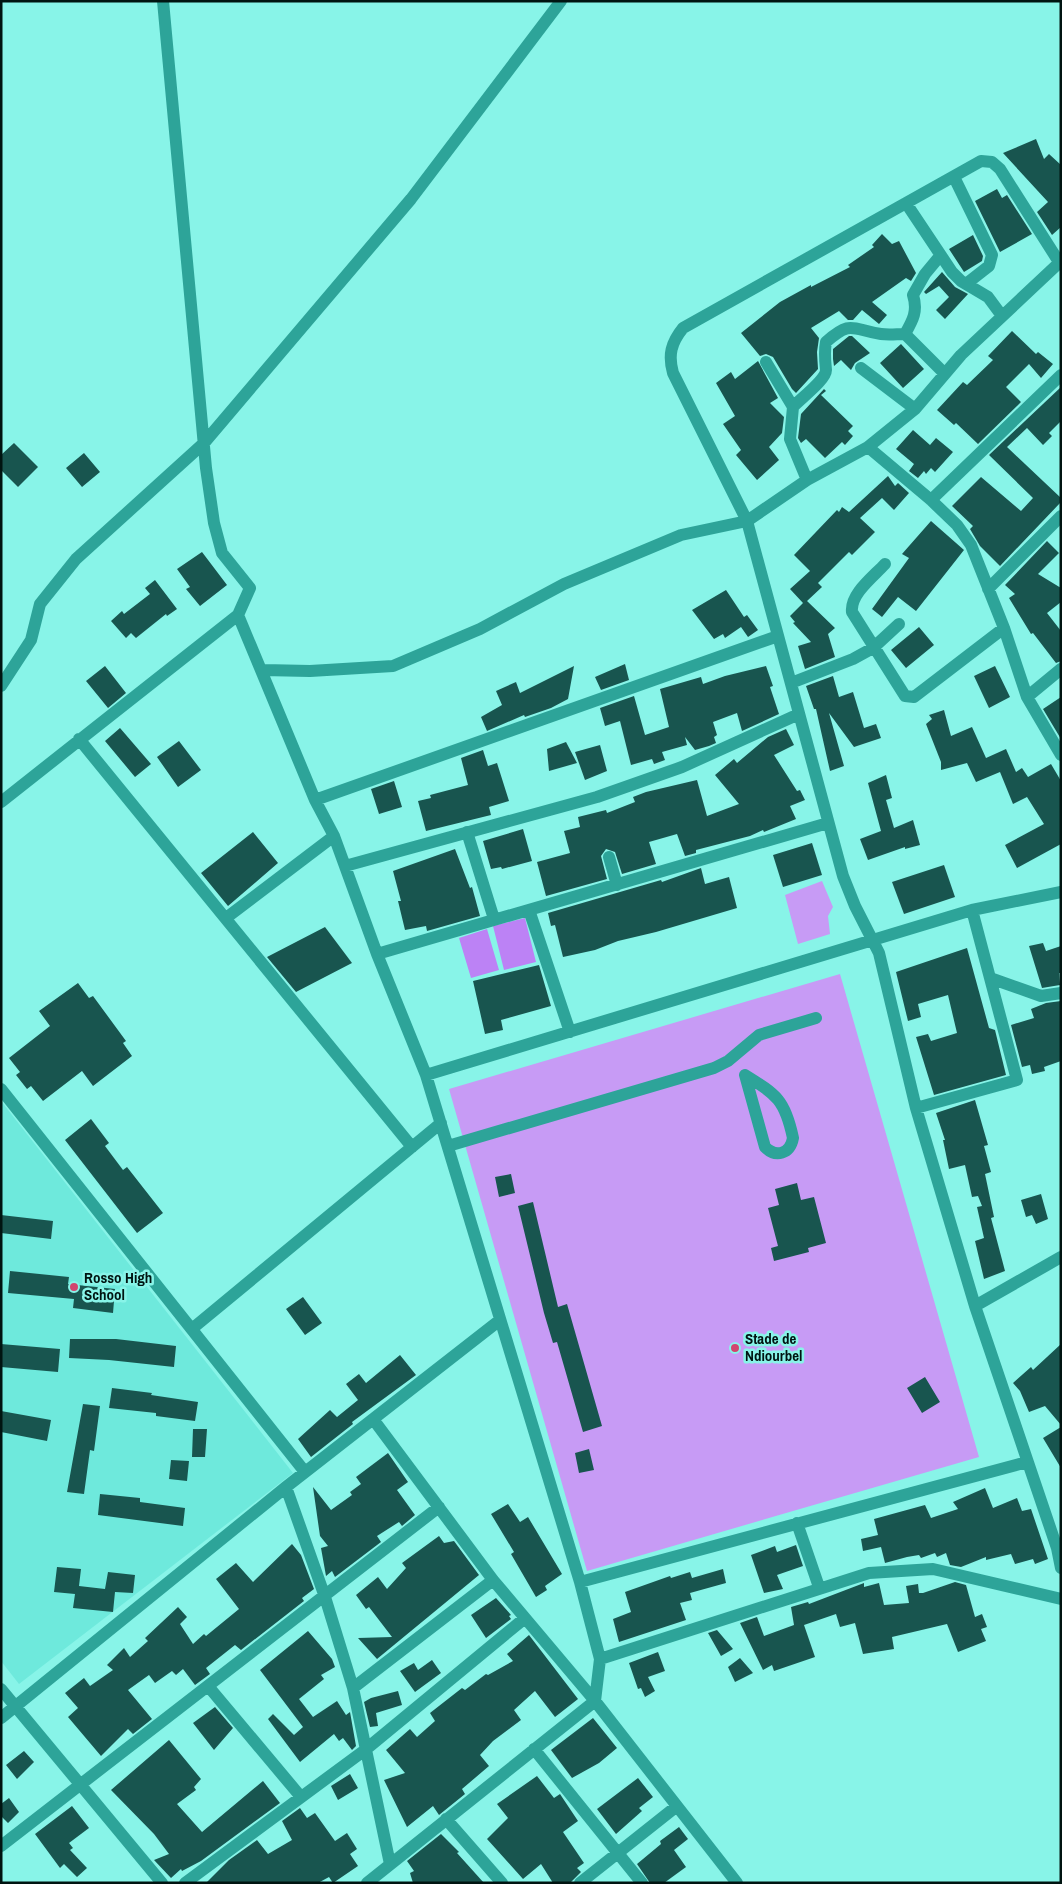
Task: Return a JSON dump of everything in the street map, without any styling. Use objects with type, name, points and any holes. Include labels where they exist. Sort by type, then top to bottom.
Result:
[{"type":"street","points":[[1,802],[238,615],[250,588],[222,553],[214,523],[204,443],[163,1]]},
{"type":"street","points":[[1,686],[30,640],[40,604],[76,558],[204,443],[411,200],[561,1]]},
{"type":"street","points":[[263,670],[393,666],[480,629],[564,584],[681,535],[747,521],[807,480],[868,447],[915,409],[945,374],[1002,316],[1060,262],[997,164],[982,161],[683,328],[675,338],[671,349],[670,361],[673,373],[747,521],[848,892],[873,938],[883,968],[916,1108],[975,1306],[1026,1462],[1057,1548],[1061,1568]]},
{"type":"street","points":[[954,177],[992,256],[990,266],[966,284]]},
{"type":"street","points":[[906,203],[940,256],[956,277],[988,297],[1002,316]]},
{"type":"street","points":[[905,334],[913,322],[917,306],[914,295],[925,274],[940,256]]},
{"type":"street","points":[[792,407],[823,379],[826,371],[824,362],[826,342],[837,333],[851,327],[882,334],[905,334],[945,374]]},
{"type":"street","points":[[766,362],[792,407],[790,440],[807,480]]},
{"type":"street","points":[[860,368],[915,409]]},
{"type":"street","points":[[931,500],[1061,375]]},
{"type":"street","points":[[868,447],[931,500],[957,525],[970,545],[1004,628],[1027,697],[1061,755]]},
{"type":"street","points":[[988,589],[1061,516]]},
{"type":"street","points":[[884,564],[857,595],[852,608],[854,616],[873,648],[902,693],[908,697],[914,697],[1004,628]]},
{"type":"street","points":[[238,615],[263,670],[315,800],[334,836],[377,954],[426,1075],[580,1582],[600,1659],[594,1701],[367,1883]]},
{"type":"street","points":[[791,683],[853,659],[873,648],[899,624]]},
{"type":"street","points":[[315,800],[778,636]]},
{"type":"street","points":[[1027,697],[1061,669]]},
{"type":"street","points":[[345,866],[597,797],[682,767],[799,714]]},
{"type":"street","points":[[79,739],[412,1147]]},
{"type":"street","points":[[377,954],[828,823]]},
{"type":"street","points":[[467,832],[494,919]]},
{"type":"street","points":[[226,918],[334,836]]},
{"type":"street","points":[[610,857],[617,885]]},
{"type":"street","points":[[426,1075],[873,938],[972,910],[1061,892]]},
{"type":"street","points":[[529,910],[570,1032]]},
{"type":"street","points":[[916,1108],[1017,1080],[972,910]]},
{"type":"street","points":[[990,978],[1041,996],[1061,992]]},
{"type":"street","points":[[448,1146],[714,1068],[734,1056],[759,1035],[816,1018]]},
{"type":"street","points":[[734,1056],[745,1075],[765,1147],[769,1152],[782,1153],[788,1150],[793,1138],[782,1103],[774,1093],[745,1075]]},
{"type":"street","points":[[1,1089],[193,1328],[305,1472]]},
{"type":"street","points":[[193,1328],[441,1123]]},
{"type":"street","points":[[975,1306],[1061,1257]]},
{"type":"street","points":[[1,1718],[286,1487],[500,1320]]},
{"type":"street","points":[[374,1419],[493,1580],[594,1701],[737,1883]]},
{"type":"street","points":[[580,1582],[1026,1462]]},
{"type":"street","points":[[286,1487],[325,1597],[353,1688],[390,1864]]},
{"type":"street","points":[[1,1846],[439,1507]]},
{"type":"street","points":[[797,1523],[819,1587]]},
{"type":"street","points":[[600,1659],[819,1587],[869,1573],[933,1569],[1061,1599]]},
{"type":"street","points":[[353,1688],[493,1580]]},
{"type":"street","points":[[185,1883],[365,1750],[525,1618]]},
{"type":"street","points":[[208,1686],[301,1797]]},
{"type":"street","points":[[1,1689],[162,1883]]},
{"type":"street","points":[[534,1749],[642,1883]]},
{"type":"street","points":[[580,1883],[677,1806]]},
{"type":"street","points":[[446,1819],[502,1883]]},
{"type":"shaded area","points":[[822,881],[833,907],[828,916],[830,934],[798,944],[785,895]]},
{"type":"shaded area","points":[[525,918],[536,962],[504,970],[493,926]]},
{"type":"shaded area","points":[[487,929],[499,970],[471,978],[459,938]]},
{"type":"shaded area","name":"Stade de Ndiourbel","points":[[840,974],[979,1457],[587,1571],[449,1089]]},
{"type":"shaded area","name":"Rosso High School","points":[[1,1101],[293,1473],[19,1684],[1,1661]]},
{"type":"building","points":[[1036,139],[1044,159],[1049,154],[1061,165],[1061,227],[1052,235],[1037,212],[1048,202],[1003,153]]},
{"type":"building","points":[[997,189],[1002,198],[1007,195],[1032,234],[1000,252],[975,201]]},
{"type":"building","points":[[882,234],[892,244],[899,241],[916,273],[911,281],[906,278],[872,302],[887,315],[879,324],[862,310],[853,320],[848,320],[839,311],[811,328],[819,338],[817,352],[818,369],[796,393],[773,357],[766,354],[760,356],[741,333],[780,302],[850,267],[848,265],[874,247],[872,245]]},
{"type":"building","points":[[973,235],[983,256],[982,261],[964,272],[949,249]]},
{"type":"building","points":[[942,272],[955,287],[968,294],[945,319],[936,310],[949,297],[939,286],[926,294],[924,292]]},
{"type":"building","points":[[1012,331],[1036,354],[1038,352],[1053,364],[1041,378],[1029,364],[1006,387],[1021,402],[978,444],[956,423],[954,425],[937,410],[963,382],[967,385],[993,360],[988,356]]},
{"type":"building","points":[[849,336],[852,336],[870,353],[855,363],[851,370],[841,360],[834,366],[833,359],[833,349]]},
{"type":"building","points":[[901,344],[924,369],[903,388],[880,363]]},
{"type":"building","points":[[758,361],[778,398],[770,403],[784,417],[782,433],[769,447],[779,460],[757,480],[736,455],[741,450],[723,424],[735,416],[716,383],[731,372],[735,379]]},
{"type":"building","points":[[1061,387],[1061,421],[1049,433],[1052,436],[1043,445],[1027,428],[1007,447],[1061,498],[1061,502],[1000,566],[980,546],[970,529],[973,526],[952,506],[981,477],[1021,511],[1033,498],[989,455]]},
{"type":"building","points":[[824,389],[826,391],[821,395],[853,426],[848,431],[853,436],[845,445],[842,442],[825,458],[806,439],[801,443],[798,438],[801,414]]},
{"type":"building","points":[[913,430],[930,445],[936,438],[953,452],[935,472],[931,468],[926,474],[924,471],[918,478],[909,471],[914,464],[896,449]]},
{"type":"building","points":[[14,443],[38,467],[18,487],[1,470],[1,455]]},
{"type":"building","points":[[84,453],[100,472],[82,487],[66,468]]},
{"type":"building","points":[[888,476],[895,486],[898,483],[909,493],[894,510],[882,498],[860,518],[875,532],[852,555],[849,552],[818,583],[822,587],[807,601],[835,628],[828,634],[835,657],[805,669],[798,646],[811,642],[793,623],[795,622],[790,616],[803,603],[790,589],[810,571],[794,555],[837,510],[839,512],[842,507],[849,512]]},
{"type":"building","points":[[931,521],[964,550],[916,611],[898,597],[882,617],[872,609],[909,558],[902,554]]},
{"type":"building","points":[[1047,541],[1059,553],[1038,574],[1061,588],[1061,602],[1047,613],[1061,631],[1061,661],[1056,663],[1033,633],[1031,634],[1009,598],[1015,594],[1005,585]]},
{"type":"building","points":[[202,552],[227,585],[200,606],[186,589],[190,587],[177,569]]},
{"type":"building","points":[[155,580],[177,609],[167,616],[166,614],[136,638],[131,633],[126,638],[111,621],[122,611],[124,614],[150,594],[145,588]]},
{"type":"building","points":[[726,590],[744,617],[747,615],[758,630],[748,637],[741,627],[725,638],[723,634],[714,639],[692,610]]},
{"type":"building","points":[[919,627],[934,645],[906,668],[891,650]]},
{"type":"building","points":[[625,664],[629,680],[601,690],[595,677]]},
{"type":"building","points":[[105,666],[126,693],[108,708],[86,681]]},
{"type":"building","points":[[574,666],[568,699],[551,708],[525,717],[524,715],[487,731],[481,717],[502,705],[496,691],[516,682],[520,693]]},
{"type":"building","points":[[766,666],[773,686],[770,687],[779,714],[742,731],[737,713],[713,722],[717,735],[714,737],[716,743],[709,746],[695,750],[685,737],[687,745],[662,752],[665,760],[654,764],[652,759],[631,765],[620,721],[605,726],[600,708],[634,696],[645,735],[669,727],[660,689],[701,677],[703,684],[725,676]]},
{"type":"building","points":[[995,666],[1010,697],[989,708],[974,676]]},
{"type":"building","points":[[833,676],[839,697],[853,692],[864,728],[876,724],[881,738],[854,747],[829,713],[844,766],[830,771],[816,709],[814,709],[806,686]]},
{"type":"building","points":[[1061,697],[1061,739],[1043,709]]},
{"type":"building","points":[[944,710],[951,736],[972,727],[986,758],[1006,749],[1016,772],[1022,768],[1028,777],[1051,764],[1061,781],[1061,844],[1017,868],[1005,845],[1044,824],[1027,797],[1013,804],[1000,772],[976,782],[967,763],[941,770],[941,762],[926,724],[932,719],[929,715]]},
{"type":"building","points":[[120,728],[151,764],[135,777],[105,741]]},
{"type":"building","points":[[786,729],[794,745],[774,755],[797,791],[800,790],[805,800],[790,806],[796,819],[764,832],[763,830],[750,836],[696,850],[696,853],[685,856],[677,834],[649,842],[656,864],[622,874],[615,852],[606,849],[601,856],[607,879],[546,896],[537,862],[570,853],[564,831],[580,827],[578,817],[606,810],[607,813],[635,802],[633,797],[646,792],[697,780],[707,816],[739,804],[715,775],[734,759],[737,763],[768,737]]},
{"type":"building","points":[[179,741],[201,770],[178,787],[157,757]]},
{"type":"building","points":[[566,742],[577,763],[549,771],[547,749]]},
{"type":"building","points":[[600,745],[607,771],[585,780],[575,752]]},
{"type":"building","points":[[483,750],[488,766],[497,763],[509,801],[489,807],[491,815],[426,831],[418,801],[431,798],[430,795],[468,785],[461,758]]},
{"type":"building","points":[[886,775],[892,798],[886,800],[894,828],[913,820],[920,845],[905,849],[905,847],[868,860],[860,839],[881,831],[868,783]]},
{"type":"building","points":[[394,781],[402,807],[379,814],[371,789]]},
{"type":"building","points":[[523,829],[532,861],[502,869],[501,867],[491,869],[483,841]]},
{"type":"building","points":[[253,832],[278,863],[228,906],[201,873]]},
{"type":"building","points":[[812,843],[822,875],[783,887],[773,855]]},
{"type":"building","points":[[455,849],[470,888],[472,887],[480,916],[427,931],[426,926],[405,930],[398,901],[401,901],[393,871]]},
{"type":"building","points":[[944,865],[955,897],[904,914],[892,882]]},
{"type":"building","points":[[701,868],[705,884],[729,877],[737,908],[618,941],[595,950],[563,957],[555,925],[551,926],[548,913],[661,880],[662,882]]},
{"type":"building","points":[[325,927],[352,963],[296,992],[267,957]]},
{"type":"building","points":[[1043,943],[1046,951],[1061,946],[1060,985],[1042,988],[1029,946]]},
{"type":"building","points":[[967,948],[989,1028],[995,1030],[1006,1075],[934,1095],[916,1037],[928,1034],[931,1041],[957,1033],[948,995],[918,1004],[921,1017],[908,1021],[896,972]]},
{"type":"building","points":[[539,965],[551,1006],[501,1020],[503,1030],[485,1034],[473,981]]},
{"type":"building","points":[[78,983],[89,998],[93,996],[126,1041],[123,1043],[132,1056],[93,1086],[82,1071],[43,1101],[31,1086],[27,1089],[16,1075],[20,1072],[9,1058],[50,1026],[39,1011]]},
{"type":"building","points":[[1061,1001],[1061,1061],[1044,1067],[1045,1071],[1032,1074],[1030,1065],[1022,1067],[1011,1025],[1034,1018],[1031,1009],[1046,1003]]},
{"type":"building","points":[[975,1100],[988,1145],[984,1146],[991,1172],[985,1174],[994,1217],[991,1218],[1005,1271],[984,1279],[975,1241],[984,1238],[977,1207],[982,1206],[978,1196],[972,1197],[965,1165],[949,1169],[943,1140],[945,1140],[936,1113]]},
{"type":"building","points":[[91,1119],[109,1143],[105,1146],[123,1170],[127,1167],[163,1213],[137,1233],[65,1140]]},
{"type":"building","points":[[511,1174],[515,1193],[499,1197],[495,1177]]},
{"type":"building","points":[[797,1183],[801,1200],[814,1197],[826,1243],[808,1248],[809,1252],[774,1261],[771,1248],[778,1246],[768,1208],[779,1205],[775,1189]]},
{"type":"building","points":[[1041,1194],[1048,1219],[1036,1224],[1032,1215],[1026,1217],[1021,1200]]},
{"type":"building","points":[[533,1202],[558,1307],[567,1304],[602,1426],[583,1432],[557,1342],[553,1343],[544,1313],[518,1206]]},
{"type":"building","points":[[1,1215],[53,1221],[51,1239],[1,1233]]},
{"type":"building","points":[[10,1271],[69,1277],[68,1284],[115,1289],[113,1313],[73,1308],[74,1299],[8,1293]]},
{"type":"building","points":[[303,1297],[322,1323],[305,1335],[286,1309]]},
{"type":"building","points":[[70,1339],[116,1339],[176,1346],[174,1367],[69,1358]]},
{"type":"building","points":[[1,1344],[60,1349],[58,1372],[1,1367]]},
{"type":"building","points":[[1061,1344],[1061,1425],[1045,1406],[1029,1412],[1020,1391],[1013,1383],[1031,1367],[1033,1370]]},
{"type":"building","points":[[400,1355],[416,1375],[352,1422],[353,1424],[311,1457],[298,1439],[330,1410],[337,1417],[358,1400],[346,1384],[359,1374],[366,1383]]},
{"type":"building","points":[[925,1377],[940,1402],[922,1413],[907,1388]]},
{"type":"building","points":[[112,1388],[198,1402],[195,1421],[156,1416],[156,1413],[109,1408]]},
{"type":"building","points":[[83,1404],[100,1406],[94,1451],[90,1450],[84,1494],[67,1492]]},
{"type":"building","points":[[1,1411],[51,1420],[47,1441],[1,1432]]},
{"type":"building","points":[[1061,1427],[1061,1468],[1043,1438]]},
{"type":"building","points":[[193,1429],[207,1429],[205,1457],[192,1457]]},
{"type":"building","points":[[589,1449],[594,1470],[579,1473],[575,1453]]},
{"type":"building","points":[[388,1453],[408,1482],[397,1490],[415,1515],[402,1526],[399,1522],[377,1536],[381,1542],[335,1577],[332,1571],[326,1576],[321,1548],[328,1546],[320,1536],[313,1487],[331,1510],[352,1495],[350,1492],[361,1484],[356,1477]]},
{"type":"building","points":[[171,1460],[189,1461],[187,1481],[169,1479]]},
{"type":"building","points":[[985,1488],[993,1508],[1017,1498],[1022,1511],[1031,1509],[1048,1559],[1035,1564],[1033,1559],[1015,1564],[1011,1554],[986,1560],[986,1557],[961,1567],[950,1565],[946,1553],[937,1557],[935,1553],[921,1558],[919,1555],[885,1563],[881,1547],[863,1551],[861,1539],[878,1535],[874,1519],[925,1505],[931,1518],[958,1509],[953,1502]]},
{"type":"building","points":[[100,1494],[140,1498],[140,1502],[185,1508],[183,1526],[98,1515]]},
{"type":"building","points":[[508,1504],[520,1522],[528,1517],[562,1574],[545,1586],[547,1590],[536,1597],[511,1554],[514,1552],[491,1514]]},
{"type":"building","points":[[439,1536],[444,1543],[454,1541],[479,1575],[377,1659],[358,1638],[392,1637],[369,1607],[366,1609],[356,1595],[378,1577],[387,1589],[406,1568],[402,1563]]},
{"type":"building","points":[[292,1544],[301,1555],[314,1589],[302,1598],[304,1601],[241,1650],[235,1645],[206,1668],[210,1674],[195,1685],[183,1669],[176,1675],[172,1671],[155,1683],[149,1675],[128,1690],[152,1719],[133,1734],[128,1729],[101,1756],[68,1717],[78,1708],[65,1693],[84,1678],[90,1686],[113,1670],[107,1665],[124,1648],[130,1657],[148,1641],[145,1638],[178,1607],[187,1617],[180,1624],[193,1644],[204,1634],[206,1636],[239,1609],[216,1579],[236,1563],[253,1582]]},
{"type":"building","points":[[796,1545],[803,1566],[777,1575],[783,1589],[764,1593],[751,1555],[775,1546],[777,1552]]},
{"type":"building","points":[[57,1567],[81,1569],[79,1586],[105,1589],[108,1572],[135,1575],[133,1593],[115,1592],[113,1612],[73,1608],[75,1594],[54,1592]]},
{"type":"building","points":[[723,1569],[726,1583],[690,1593],[692,1600],[680,1603],[686,1620],[619,1642],[613,1619],[631,1612],[625,1592],[670,1576],[671,1578],[690,1572],[692,1578]]},
{"type":"building","points":[[955,1582],[966,1585],[975,1617],[982,1614],[987,1627],[981,1629],[986,1641],[958,1652],[947,1624],[892,1637],[894,1649],[863,1654],[855,1623],[840,1627],[836,1614],[804,1625],[815,1657],[774,1671],[772,1665],[763,1670],[740,1623],[757,1617],[764,1636],[794,1625],[791,1607],[808,1602],[809,1604],[864,1583],[864,1587],[879,1583],[884,1605],[909,1603],[906,1586],[918,1584],[919,1593],[923,1593]]},
{"type":"building","points":[[496,1598],[511,1615],[509,1616],[511,1619],[486,1638],[471,1615]]},
{"type":"building","points":[[717,1630],[733,1649],[721,1656],[708,1633]]},
{"type":"building","points":[[308,1631],[332,1659],[335,1667],[321,1675],[324,1679],[299,1699],[313,1717],[337,1701],[346,1715],[350,1712],[356,1746],[352,1750],[343,1738],[339,1741],[334,1734],[300,1762],[268,1719],[273,1714],[294,1735],[303,1727],[260,1670]]},
{"type":"building","points":[[529,1635],[578,1699],[555,1717],[535,1691],[514,1710],[521,1720],[493,1741],[480,1755],[489,1766],[462,1789],[465,1794],[439,1815],[433,1806],[407,1827],[384,1780],[405,1773],[386,1750],[410,1729],[417,1737],[435,1721],[430,1713],[462,1688],[465,1690],[486,1674],[488,1675],[513,1661],[507,1654]]},
{"type":"building","points":[[658,1652],[665,1671],[648,1677],[655,1691],[645,1697],[641,1688],[638,1689],[629,1663]]},
{"type":"building","points":[[740,1658],[753,1673],[735,1682],[728,1667]]},
{"type":"building","points":[[432,1660],[441,1673],[415,1692],[400,1671],[414,1663],[418,1670]]},
{"type":"building","points":[[398,1691],[402,1705],[376,1713],[378,1726],[370,1727],[364,1702],[371,1698]]},
{"type":"building","points":[[215,1707],[233,1728],[214,1750],[193,1723]]},
{"type":"building","points":[[593,1718],[617,1748],[599,1763],[572,1778],[551,1750]]},
{"type":"building","points":[[169,1740],[201,1779],[194,1787],[196,1790],[177,1804],[202,1832],[263,1781],[280,1803],[201,1861],[182,1871],[181,1869],[171,1878],[154,1860],[169,1854],[154,1834],[111,1790]]},
{"type":"building","points":[[24,1751],[34,1762],[17,1779],[6,1765]]},
{"type":"building","points":[[350,1774],[358,1788],[338,1800],[331,1786]]},
{"type":"building","points":[[537,1776],[554,1798],[560,1794],[578,1821],[563,1832],[584,1863],[577,1868],[581,1872],[570,1883],[553,1883],[541,1864],[523,1879],[487,1839],[508,1818],[497,1804]]},
{"type":"building","points":[[638,1778],[653,1797],[639,1808],[642,1811],[616,1834],[597,1809]]},
{"type":"building","points":[[9,1798],[19,1812],[8,1823],[1,1816],[1,1804]]},
{"type":"building","points":[[72,1806],[89,1828],[69,1843],[73,1848],[70,1850],[87,1868],[77,1877],[64,1864],[60,1868],[35,1834]]},
{"type":"building","points":[[300,1808],[307,1818],[315,1813],[335,1841],[347,1833],[357,1849],[350,1854],[358,1866],[333,1883],[329,1877],[318,1883],[206,1883],[229,1860],[257,1840],[268,1854],[292,1840],[282,1821]]},
{"type":"building","points":[[679,1827],[688,1839],[674,1850],[686,1867],[664,1883],[650,1883],[637,1864],[661,1844],[660,1841]]},
{"type":"building","points":[[441,1834],[459,1852],[457,1853],[484,1883],[413,1883],[410,1873],[414,1871],[407,1861]]},
{"type":"place","name":"Rosso High School","points":[[74,1287]]},
{"type":"place","name":"Stade de Ndiourbel","points":[[735,1348]]}]
